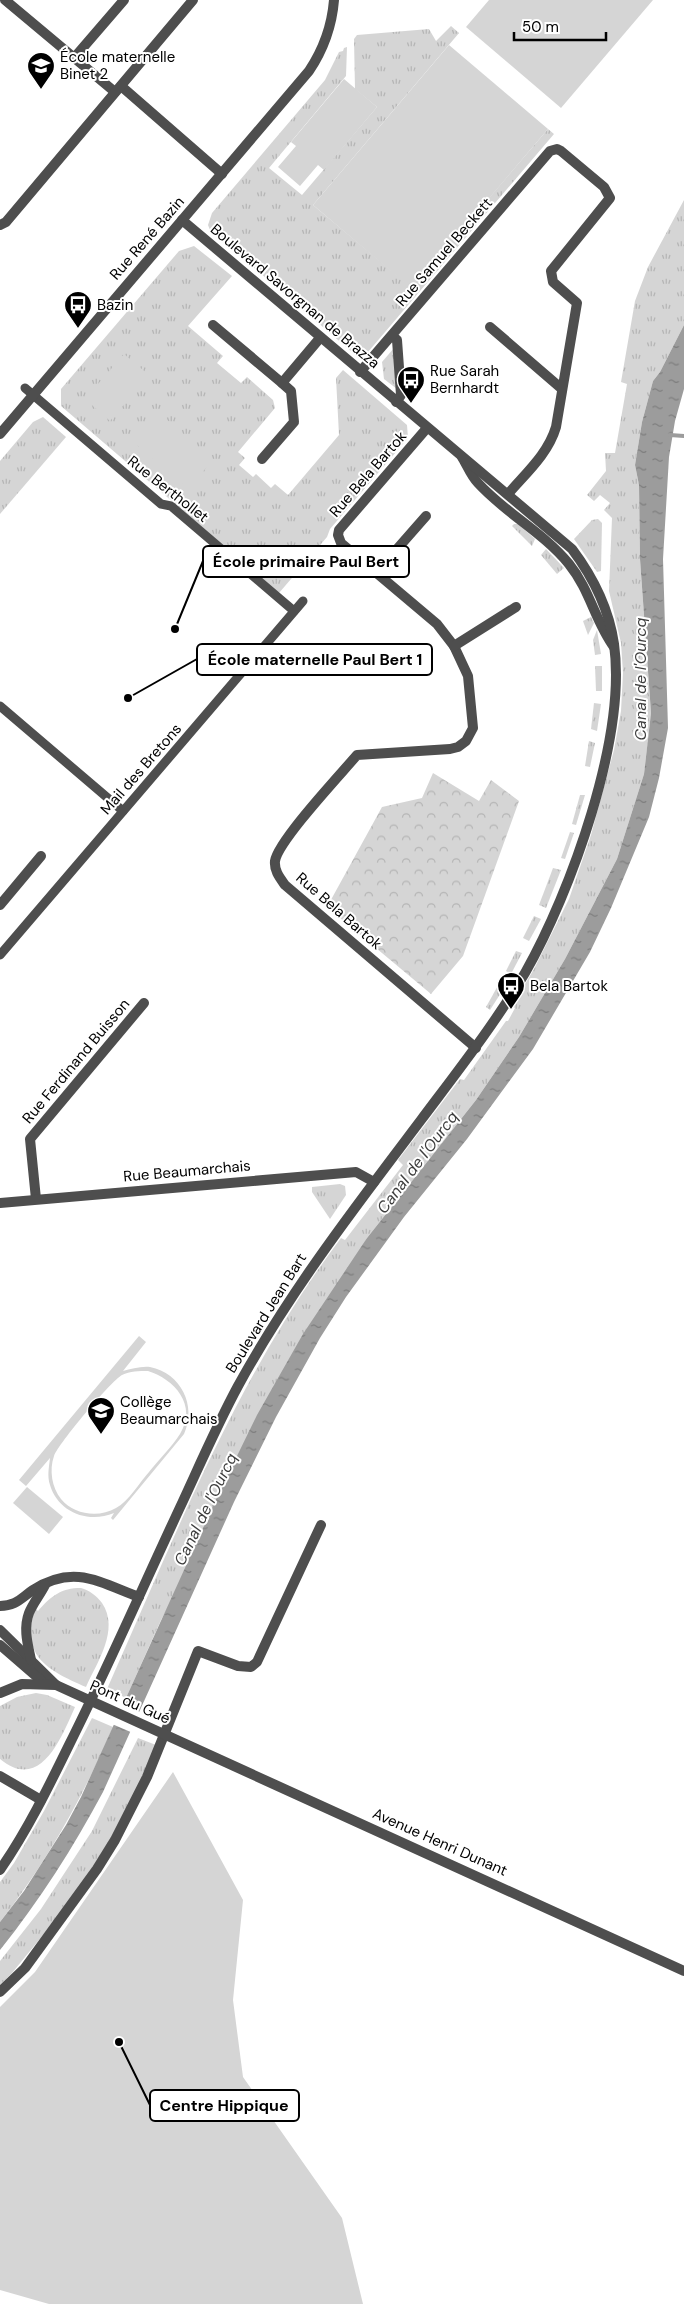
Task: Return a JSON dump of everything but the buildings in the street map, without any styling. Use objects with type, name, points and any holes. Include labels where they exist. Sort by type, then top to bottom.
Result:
[{"type":"street","points":[[6,0],[74,58],[118,89],[222,174]]},
{"type":"street","points":[[74,58],[124,0]]},
{"type":"street","points":[[0,225],[6,222],[193,0]]},
{"type":"street","name":"Rue René Bazin","points":[[0,434],[300,82],[316,60],[328,30],[334,0]]},
{"type":"street","name":"Rue Samuel Beckett","points":[[360,372],[550,151],[557,149],[604,187],[610,198],[551,271],[554,282],[577,303],[562,389]]},
{"type":"street","name":"Boulevard Savorgnan de Brazza","points":[[182,220],[360,372],[564,541],[581,561],[593,581],[610,623],[615,669],[612,723],[602,771],[585,832],[562,894],[539,946],[512,995],[476,1048]]},
{"type":"street","points":[[213,325],[291,391],[294,422],[262,459]]},
{"type":"street","points":[[490,327],[562,389],[552,440],[508,494]]},
{"type":"street","points":[[392,336],[397,340],[401,395],[396,402]]},
{"type":"street","points":[[282,383],[320,338]]},
{"type":"street","name":"Rue Berthollet","points":[[25,388],[161,504],[170,506],[294,611]]},
{"type":"street","name":"Rue Bela Bartok","points":[[427,428],[339,530],[338,535],[341,543],[437,624],[454,646],[468,676],[473,721],[471,735],[458,747],[450,749],[357,755],[283,844],[278,853],[276,870],[285,885],[476,1048]]},
{"type":"street","points":[[461,456],[477,482],[546,540],[569,564],[586,589],[603,633],[614,647]]},
{"type":"street","points":[[376,573],[426,516]]},
{"type":"street","name":"Mail des Bretons","points":[[0,955],[303,601]]},
{"type":"street","points":[[454,646],[516,607]]},
{"type":"street","points":[[0,706],[123,811]]},
{"type":"street","points":[[0,906],[42,856]]},
{"type":"street","name":"Rue Ferdinand Buisson","points":[[36,1199],[30,1139],[144,1003]]},
{"type":"street","name":"Boulevard Jean Bart","points":[[0,1870],[42,1800],[90,1704],[238,1385],[310,1269],[476,1048]]},
{"type":"street","name":"Rue Beaumarchais","points":[[0,1202],[356,1172],[374,1182]]},
{"type":"street","points":[[0,1992],[25,1968],[97,1869],[132,1809],[198,1650],[238,1666],[251,1667],[257,1662],[320,1525]]},
{"type":"street","points":[[0,1606],[20,1602],[33,1590],[64,1577],[85,1577],[139,1597]]},
{"type":"street","points":[[31,1660],[26,1634],[27,1621],[29,1612],[45,1585]]},
{"type":"street","points":[[0,1630],[56,1685]]},
{"type":"street","points":[[0,1645],[44,1683]]},
{"type":"street","points":[[0,1693],[17,1685],[44,1683],[56,1685]]},
{"type":"street","name":"Pont du Gué","points":[[56,1685],[182,1742]]},
{"type":"street","name":"Avenue Henri Dunant","points":[[182,1742],[684,1971]]},
{"type":"street","points":[[0,1776],[42,1800]]},
{"type":"green space","points":[[489,0],[653,0],[561,108],[466,27]]},
{"type":"green space","points":[[451,26],[459,33],[313,205],[412,288],[548,129],[554,134],[368,352],[362,355],[352,352],[210,230],[208,225],[212,213],[325,80],[339,52],[343,51],[344,48],[347,47],[346,76],[269,168],[302,195],[377,107],[355,89],[354,39],[357,35],[429,29],[436,41]]},
{"type":"green space","points":[[449,45],[548,129],[412,289],[313,205]]},
{"type":"green space","points":[[344,79],[377,107],[324,170],[318,165],[300,186],[278,167],[296,146],[291,142]]},
{"type":"green space","points":[[684,200],[684,325],[660,372],[653,381],[642,422],[635,465],[639,485],[640,559],[651,713],[644,774],[617,859],[565,959],[519,1037],[476,1100],[367,1238],[161,1620],[126,1698],[107,1689],[211,1456],[271,1344],[304,1290],[341,1238],[345,1240],[403,1165],[398,1160],[460,1079],[464,1080],[506,1021],[508,1021],[515,1008],[512,1006],[534,969],[569,899],[591,835],[614,750],[621,711],[623,673],[621,643],[609,591],[612,518],[604,510],[610,503],[600,495],[594,501],[587,495],[606,471],[605,453],[615,453],[627,384],[621,382],[635,301],[648,267]]},
{"type":"green space","points":[[194,246],[232,276],[188,326],[223,356],[217,363],[241,383],[247,377],[273,400],[275,408],[238,452],[245,458],[239,465],[253,477],[256,474],[271,488],[275,484],[288,495],[339,435],[336,378],[343,370],[407,425],[408,438],[330,529],[327,537],[279,593],[61,406],[61,389],[179,251]]},
{"type":"green space","points":[[394,348],[397,389],[384,379],[382,362]]},
{"type":"green space","points":[[124,354],[149,375],[110,421],[85,399]]},
{"type":"green space","points":[[157,411],[213,460],[188,489],[132,441]]},
{"type":"green space","points":[[43,417],[66,437],[0,514],[0,461],[33,422]]},
{"type":"green space","points":[[598,519],[602,523],[601,571],[597,572],[574,539],[592,520]]},
{"type":"green space","points":[[518,524],[535,539],[532,546],[512,526]]},
{"type":"green space","points":[[546,549],[564,568],[557,574],[541,555]]},
{"type":"green space","points":[[591,617],[594,623],[588,635],[583,621]]},
{"type":"green space","points":[[597,630],[601,654],[595,655],[593,640]]},
{"type":"green space","points":[[595,666],[602,666],[602,691],[596,691]]},
{"type":"green space","points":[[594,703],[601,704],[597,731],[591,729]]},
{"type":"green space","points":[[589,741],[595,743],[590,767],[585,766]]},
{"type":"green space","points":[[433,773],[479,801],[491,780],[519,801],[463,956],[431,994],[327,907],[382,807],[422,798]]},
{"type":"green space","points":[[580,795],[585,795],[576,825],[572,824]]},
{"type":"green space","points":[[570,832],[574,833],[565,859],[561,858]]},
{"type":"green space","points":[[553,868],[561,870],[546,908],[539,905]]},
{"type":"green space","points":[[534,916],[541,919],[529,941],[523,938]]},
{"type":"green space","points":[[516,951],[522,953],[511,974],[506,971]]},
{"type":"green space","points":[[500,982],[506,985],[490,1010],[486,1007]]},
{"type":"green space","points":[[340,1184],[345,1186],[346,1195],[330,1219],[312,1192],[312,1187]]},
{"type":"green space","points":[[139,1336],[146,1342],[123,1371],[150,1367],[161,1370],[170,1376],[184,1392],[189,1413],[188,1423],[184,1434],[113,1520],[111,1518],[114,1513],[94,1517],[84,1516],[67,1509],[54,1494],[49,1482],[50,1458],[26,1486],[19,1480]],"holes":[[[145,1371],[158,1375],[174,1387],[185,1403],[185,1423],[177,1439],[121,1505],[109,1511],[95,1514],[73,1509],[61,1499],[55,1490],[52,1461],[58,1449],[97,1400],[122,1375]]]},
{"type":"green space","points":[[27,1487],[63,1517],[49,1534],[13,1503]]},
{"type":"green space","points":[[81,1588],[93,1594],[102,1603],[107,1613],[109,1624],[108,1635],[101,1657],[86,1687],[59,1674],[40,1659],[34,1650],[31,1638],[31,1624],[35,1608],[38,1611],[47,1601],[62,1591]]},
{"type":"green space","points":[[36,1693],[47,1695],[75,1707],[64,1732],[48,1757],[38,1765],[27,1769],[14,1768],[0,1759],[0,1706],[17,1697]]},
{"type":"green space","points":[[92,1718],[113,1727],[89,1779],[63,1828],[33,1876],[0,1922],[0,1882],[14,1863],[44,1811]]},
{"type":"green space","points":[[138,1738],[156,1745],[126,1814],[74,1897],[0,1985],[0,1961],[41,1909],[92,1831]]},
{"type":"green space","points":[[173,1772],[243,1900],[233,2000],[243,2077],[342,2218],[363,2304],[49,2304],[0,2290],[0,2007],[35,1972]]},
{"type":"water","points":[[684,325],[684,389],[675,421],[669,457],[663,559],[668,728],[659,778],[649,817],[611,908],[590,952],[533,1049],[467,1139],[404,1217],[346,1297],[320,1338],[276,1417],[234,1502],[103,1792],[55,1873],[29,1912],[0,1950],[0,1922],[24,1891],[66,1825],[81,1797],[219,1493],[257,1415],[303,1334],[367,1238],[476,1100],[519,1037],[565,959],[617,859],[644,774],[651,713],[640,559],[639,485],[635,465],[642,422],[653,381],[660,372]]},
{"type":"pier","points":[[121,1703],[142,1713],[133,1733],[112,1724]]},
{"type":"waterway","points":[[670,435],[684,436]]},
{"type":"place","name":"École maternelle Binet 2","points":[[41,90]]},
{"type":"place","name":"Bazin","points":[[78,329]]},
{"type":"place","name":"Rue Sarah Bernhardt","points":[[411,404]]},
{"type":"place","name":"École primaire Paul Bert","points":[[175,629]]},
{"type":"place","name":"École maternelle Paul Bert 1","points":[[128,698]]},
{"type":"place","name":"Bela Bartok","points":[[511,1010]]},
{"type":"place","name":"Collège Beaumarchais","points":[[101,1435]]},
{"type":"place","name":"Centre Hippique","points":[[119,2042]]},
{"type":"water label","name":"Canal de l'Ourcq","points":[[640,679]]},
{"type":"water label","name":"Canal de l'Ourcq","points":[[417,1162]]},
{"type":"water label","name":"Canal de l'Ourcq","points":[[205,1509]]}]
